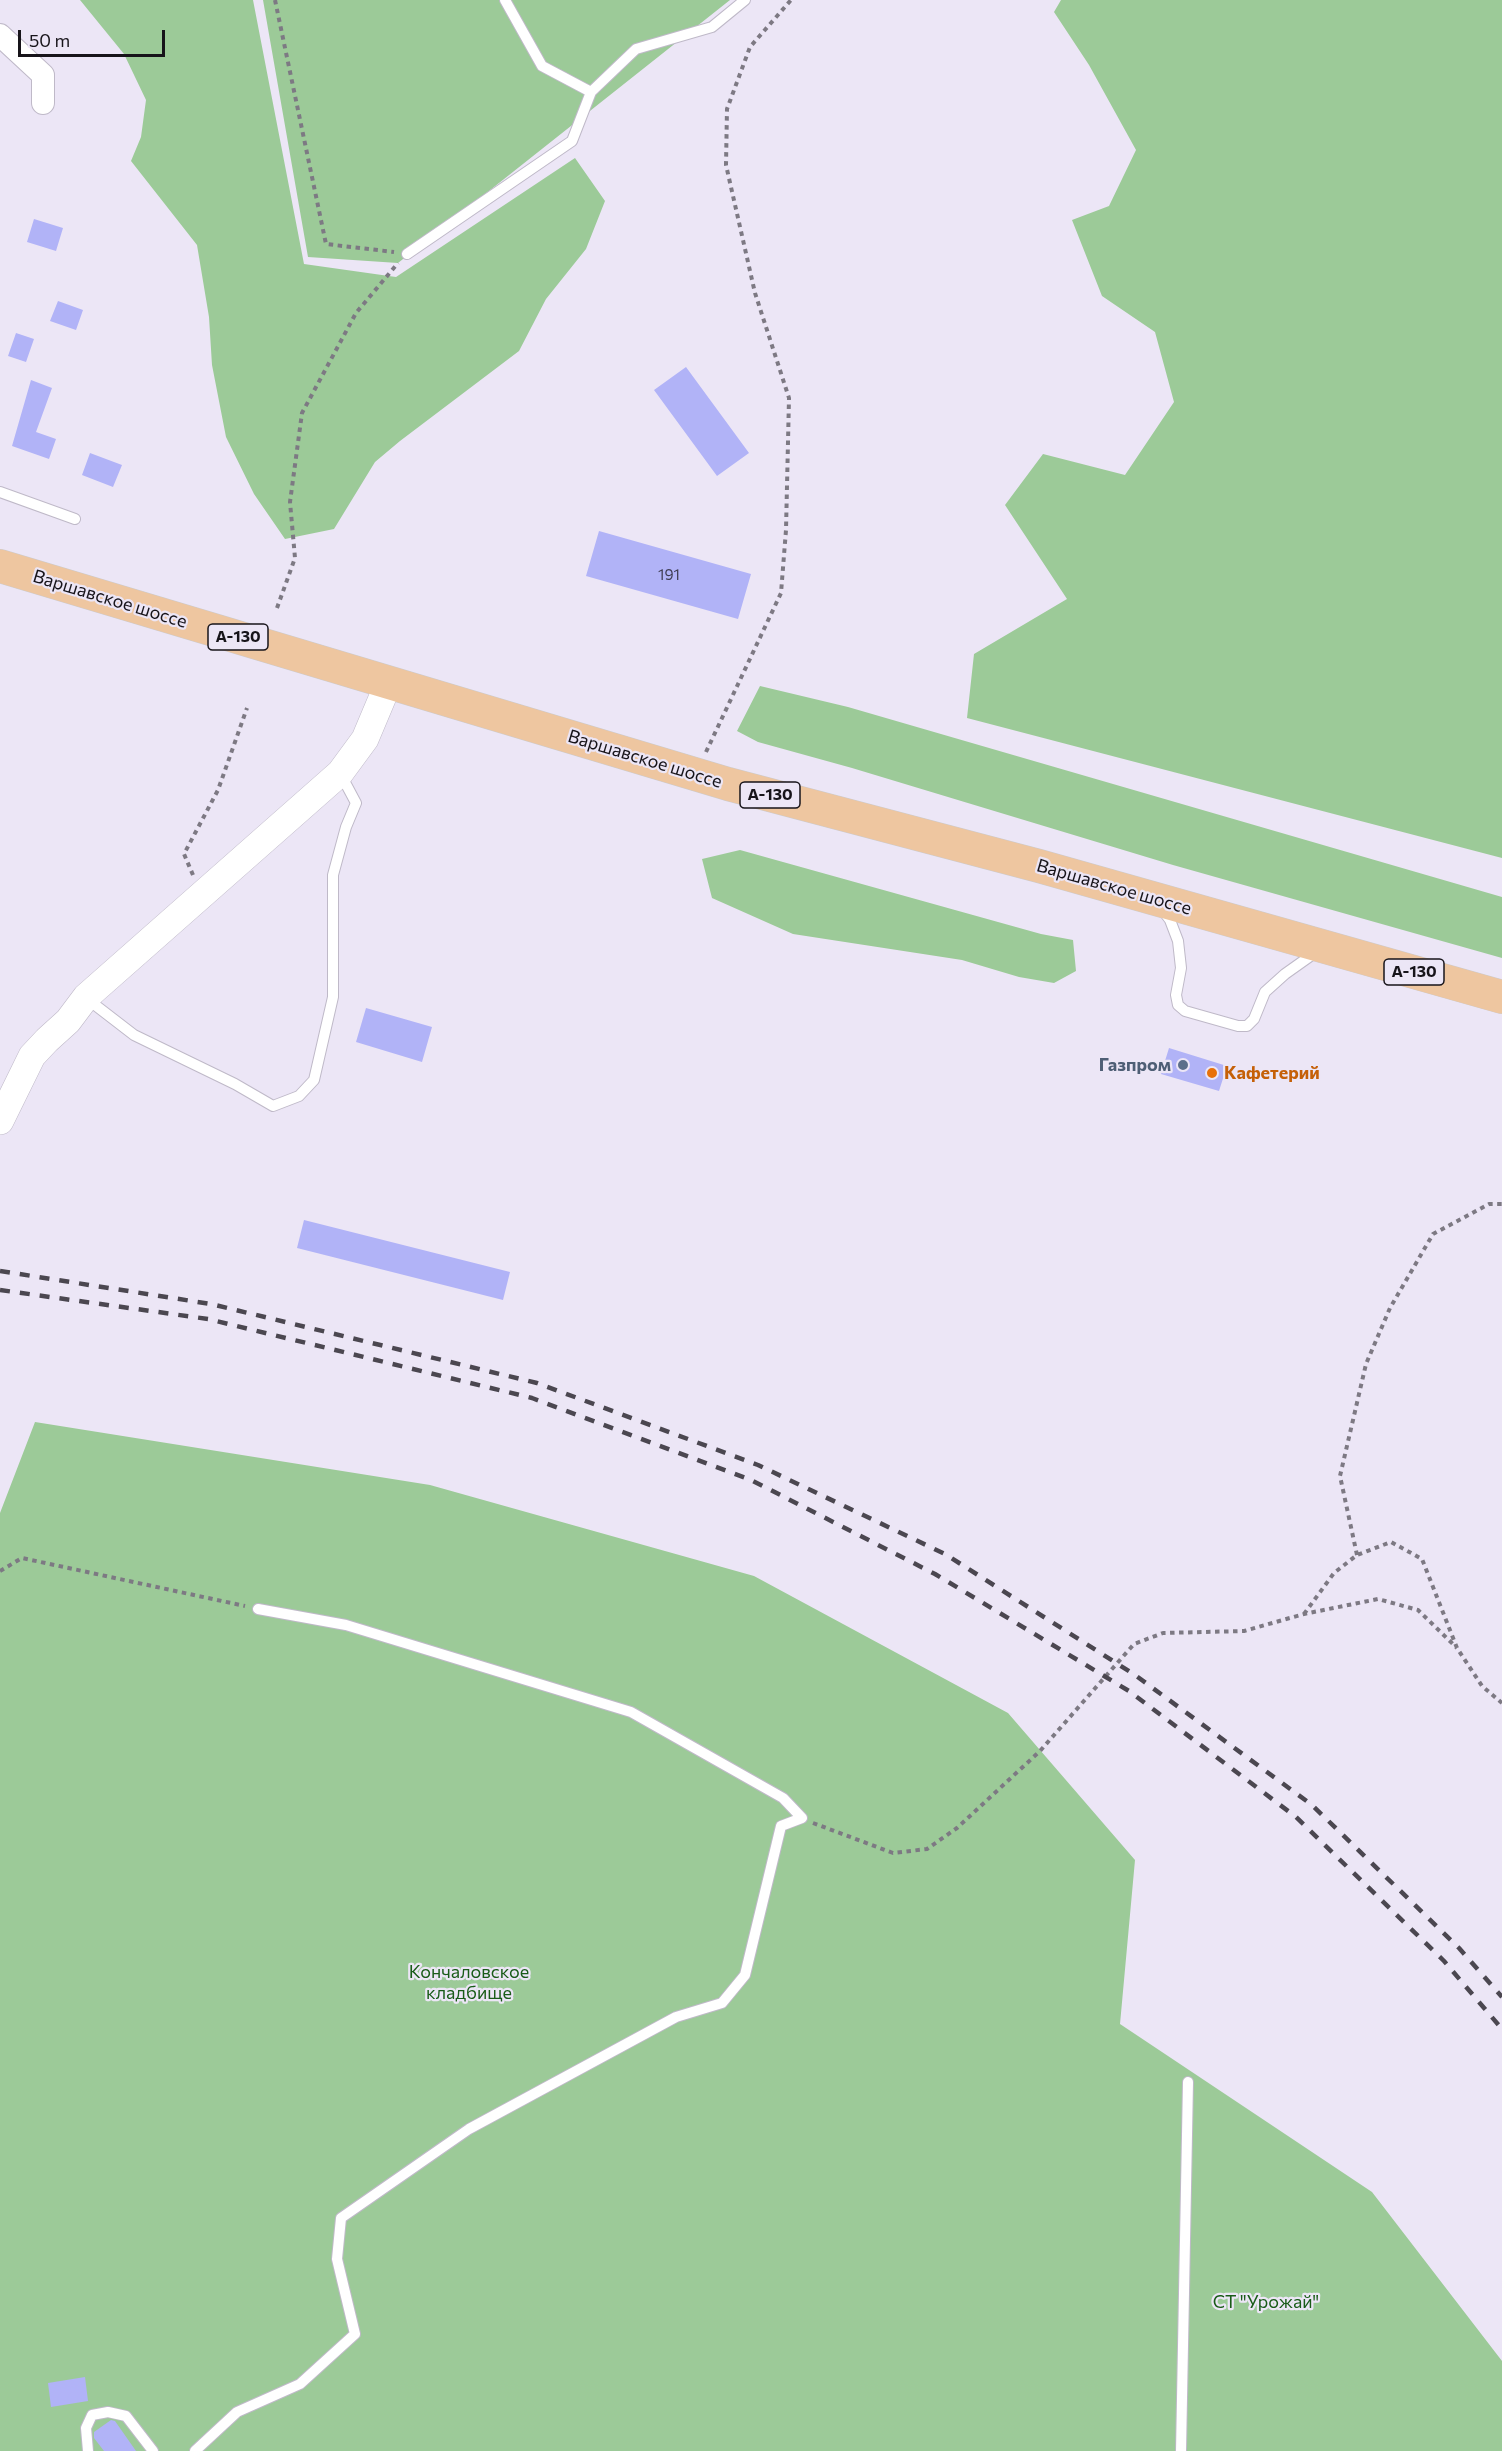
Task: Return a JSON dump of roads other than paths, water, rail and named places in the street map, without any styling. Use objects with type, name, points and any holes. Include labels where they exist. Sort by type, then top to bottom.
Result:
[{"type":"main road","name":"Варшавское шоссе","points":[[0,566],[696,774],[1155,898],[1502,997]]},
{"type":"street","points":[[0,35],[43,75],[43,103]]},
{"type":"street","points":[[0,1121],[32,1056],[68,1021],[86,997],[340,773],[365,739],[388,682]]},
{"type":"lane","points":[[505,0],[542,66],[591,92]]},
{"type":"lane","points":[[407,254],[572,141],[591,92],[636,49],[712,27],[745,0]]},
{"type":"lane","points":[[0,492],[75,519]]},
{"type":"lane","points":[[86,997],[134,1035],[235,1084],[273,1106],[299,1096],[314,1080],[333,997],[333,875],[346,827],[356,803],[340,773]]},
{"type":"lane","points":[[1155,898],[1170,920],[1178,941],[1181,968],[1176,995],[1178,1005],[1185,1011],[1238,1026],[1247,1026],[1254,1018],[1265,992],[1285,974],[1326,947]]},
{"type":"lane","points":[[195,2451],[237,2412],[300,2384],[355,2334],[337,2259],[341,2218],[469,2129],[676,2017],[722,2004],[745,1975],[781,1826],[802,1818],[783,1798],[631,1712],[346,1624],[258,1609]]},
{"type":"lane","points":[[1181,2451],[1188,2082]]},
{"type":"lane","points":[[88,2451],[86,2428],[92,2415],[108,2412],[126,2416],[153,2451]]},
{"type":"railway","points":[[0,1271],[211,1304],[537,1383],[758,1465],[945,1554],[1135,1675],[1312,1805],[1459,1948],[1502,1997]]},
{"type":"railway","points":[[0,1290],[208,1319],[532,1398],[751,1480],[935,1574],[1129,1691],[1296,1817],[1444,1961],[1502,2029]]},
{"type":"place","name":"Газпром","points":[[1183,1065]]},
{"type":"place","name":"Кафетерий","points":[[1212,1073]]},
{"type":"park label","name":"Кончаловское кладбище","points":[[469,1982]]},
{"type":"park label","name":"СТ \"Урожай\"","points":[[1266,2302]]}]
